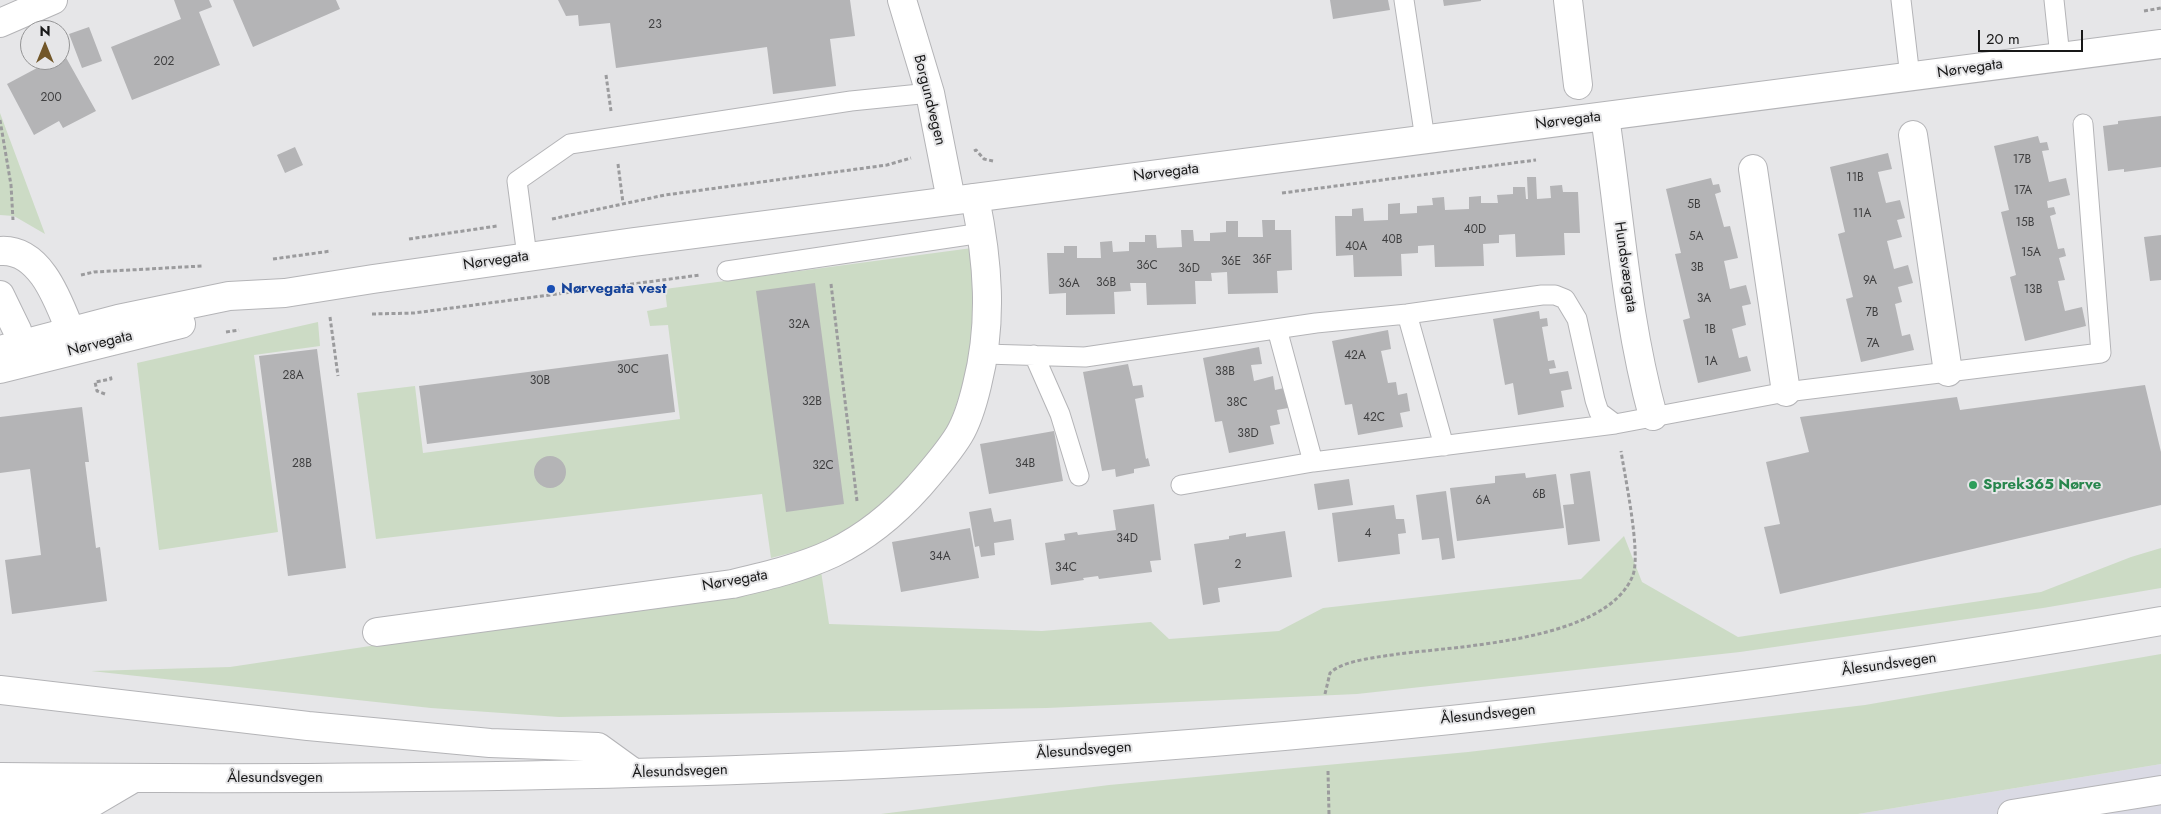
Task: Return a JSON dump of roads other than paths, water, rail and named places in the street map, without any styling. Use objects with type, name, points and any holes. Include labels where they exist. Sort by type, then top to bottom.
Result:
[{"type":"main road","points":[[0,23],[53,0]]},
{"type":"main road","name":"Borgundvegen","points":[[902,0],[930,93],[943,156],[963,199]]},
{"type":"main road","points":[[1568,0],[1578,85]]},
{"type":"main road","name":"Nørvegata","points":[[10,346],[70,330],[229,296],[285,293],[527,256],[2161,44]]},
{"type":"main road","name":"Hundsværgata","points":[[1605,116],[1627,287],[1642,373],[1653,416]]},
{"type":"main road","points":[[1913,135],[1948,372]]},
{"type":"main road","points":[[1753,169],[1786,392]]},
{"type":"main road","name":"Nørvegata","points":[[377,632],[732,584],[789,570],[833,553],[871,531],[908,498],[934,469],[959,435],[971,407],[985,354],[988,315],[982,232],[963,199]]},
{"type":"main road","points":[[0,251],[13,252],[24,256],[42,273],[70,330],[48,356],[10,346],[17,330],[0,296]]},
{"type":"main road","name":"Nørvegata","points":[[0,369],[232,312],[285,293]]},
{"type":"main road","name":"Ålesundsvegen","points":[[0,777],[359,779],[634,773],[888,764],[1194,744],[1424,722],[1772,681],[2010,648],[2161,622]]},
{"type":"main road","points":[[0,690],[308,726],[490,742],[598,747],[634,773]]},
{"type":"main road","points":[[0,804],[88,805],[134,778]]},
{"type":"main road","points":[[2012,814],[2161,790]]},
{"type":"lane","points":[[1404,0],[1426,139]]},
{"type":"lane","points":[[1901,0],[1910,77]]},
{"type":"lane","points":[[2054,0],[2060,57]]},
{"type":"lane","points":[[527,256],[517,181],[570,144],[851,101],[930,93]]},
{"type":"lane","points":[[1181,486],[1313,462],[1615,424],[1786,392],[2101,353],[2083,124]]},
{"type":"lane","points":[[727,271],[982,232]]},
{"type":"lane","points":[[985,354],[1085,357],[1277,329],[1407,314],[1542,295],[1556,296],[1566,299],[1576,319],[1597,406],[1600,412],[1615,424]]},
{"type":"lane","points":[[1407,314],[1444,446]]},
{"type":"lane","points":[[1277,329],[1313,462]]},
{"type":"lane","points":[[1034,355],[1060,414],[1079,476]]},
{"type":"place","name":"Nørvegata vest","points":[[551,289]]},
{"type":"place","name":"Sprek365 Nørve","points":[[1973,485]]}]
